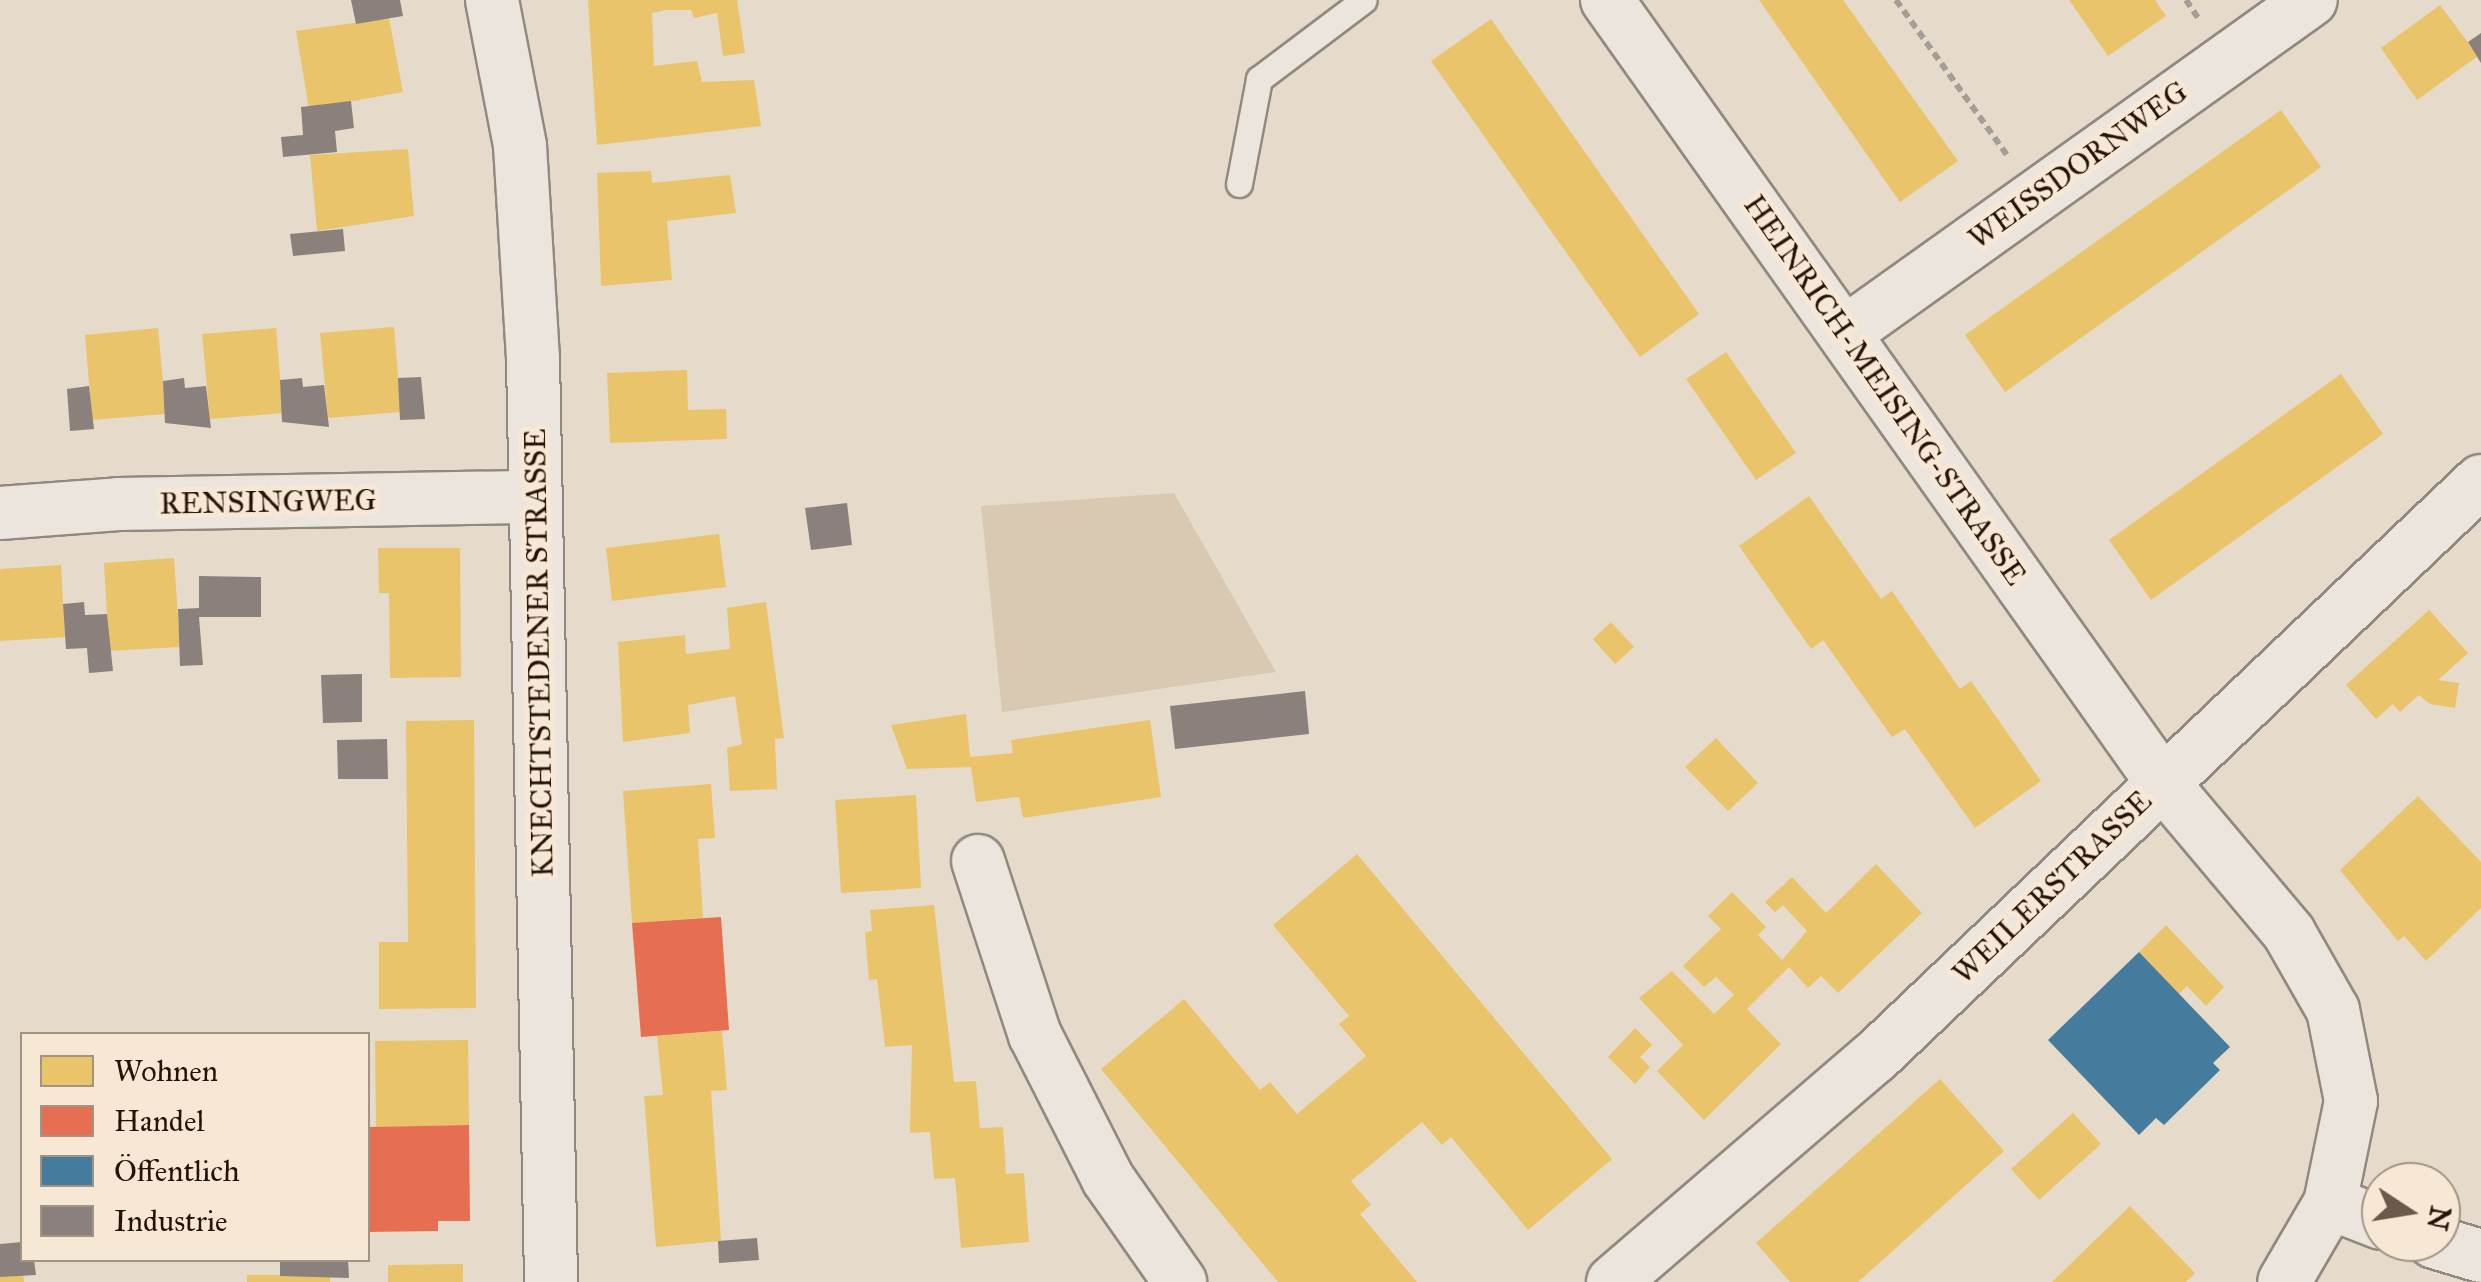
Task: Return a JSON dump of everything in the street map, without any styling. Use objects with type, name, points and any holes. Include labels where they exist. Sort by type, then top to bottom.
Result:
[{"type":"street","name":"HEINRICH-MEISING-STRASSE","points":[[1606,0],[1846,332],[2162,782],[2289,933],[2333,1010],[2351,1101],[2330,1204],[2284,1282]]},
{"type":"street","name":"WEISSDORNWEG","points":[[1846,332],[2311,0]]},
{"type":"street","name":"KNECHTSTEDENER STRASSE","points":[[497,9],[520,146],[536,498],[551,1282]]},
{"type":"street","name":"WEILERSTRASSE","points":[[1613,1282],[1875,1056],[2481,480]]},
{"type":"street","name":"RENSINGWEG","points":[[0,512],[119,504],[536,498]]},
{"type":"street","points":[[978,862],[1035,1035],[1108,1178],[1180,1282]]},
{"type":"street","points":[[2330,1204],[2361,1216]]},
{"type":"lane","points":[[1240,184],[1259,79],[1364,0]]},
{"type":"path","points":[[1896,0],[2035,196]]},
{"type":"shaded area","points":[[1174,493],[1276,672],[1002,712],[981,506]]},
{"type":"building: Wohnen","points":[[588,0],[737,0],[745,53],[723,56],[717,13],[694,18],[691,10],[666,10],[652,13],[654,66],[697,61],[702,82],[754,80],[761,126],[597,145]]},
{"type":"building: Wohnen","points":[[1759,0],[1843,0],[1958,161],[1900,202]]},
{"type":"building: Wohnen","points":[[2069,0],[2155,0],[2166,16],[2108,56]]},
{"type":"building: Wohnen","points":[[2440,5],[2478,56],[2417,100],[2381,48]]},
{"type":"building: Wohnen","points":[[389,18],[403,92],[309,109],[296,31]]},
{"type":"building: Wohnen","points":[[1491,19],[1699,314],[1640,357],[1431,61]]},
{"type":"building: Wohnen","points":[[2281,110],[2321,167],[2005,392],[1965,335]]},
{"type":"building: Wohnen","points":[[408,149],[414,216],[317,231],[310,155]]},
{"type":"building: Wohnen","points":[[651,171],[652,183],[730,175],[736,213],[667,221],[672,280],[601,286],[597,173]]},
{"type":"building: Wohnen","points":[[394,327],[401,412],[328,418],[320,333]]},
{"type":"building: Wohnen","points":[[158,328],[166,414],[92,420],[85,335]]},
{"type":"building: Wohnen","points":[[276,328],[283,413],[210,419],[202,334]]},
{"type":"building: Wohnen","points":[[1726,352],[1796,453],[1756,480],[1686,379]]},
{"type":"building: Wohnen","points":[[687,370],[688,410],[726,409],[727,439],[610,443],[607,373]]},
{"type":"building: Wohnen","points":[[2341,374],[2383,434],[2151,600],[2109,540]]},
{"type":"building: Wohnen","points":[[1809,496],[1881,599],[1892,591],[1960,689],[1971,681],[2041,781],[1975,828],[1905,729],[1892,737],[1823,640],[1811,649],[1739,546]]},
{"type":"building: Wohnen","points":[[719,534],[726,587],[612,601],[606,548]]},
{"type":"building: Wohnen","points":[[378,548],[460,548],[461,677],[390,678],[389,593],[379,593]]},
{"type":"building: Wohnen","points":[[174,558],[180,647],[109,651],[104,563]]},
{"type":"building: Wohnen","points":[[61,565],[65,637],[0,641],[0,569]]},
{"type":"building: Wohnen","points":[[766,602],[784,738],[775,739],[777,789],[730,791],[727,748],[742,744],[735,696],[688,705],[690,733],[623,742],[618,642],[685,635],[686,654],[730,649],[727,608]]},
{"type":"building: Wohnen","points":[[2429,610],[2468,653],[2438,680],[2459,683],[2455,708],[2430,704],[2419,695],[2400,712],[2393,704],[2376,719],[2346,685]]},
{"type":"building: Wohnen","points":[[1611,622],[1634,647],[1615,664],[1593,639]]},
{"type":"building: Wohnen","points":[[966,714],[970,757],[1013,753],[1011,740],[1150,720],[1161,797],[1023,818],[1019,797],[976,802],[971,767],[907,769],[891,725]]},
{"type":"building: Wohnen","points":[[474,720],[476,1008],[379,1009],[379,942],[408,942],[406,721]]},
{"type":"building: Wohnen","points":[[1716,738],[1758,783],[1728,811],[1685,767]]},
{"type":"building: Wohnen","points":[[711,784],[715,838],[698,839],[703,918],[632,923],[623,791]]},
{"type":"building: Wohnen","points":[[916,795],[921,888],[841,893],[835,800]]},
{"type":"building: Wohnen","points":[[2418,796],[2481,862],[2481,908],[2426,961],[2404,936],[2398,941],[2340,870]]},
{"type":"building: Wohnen","points":[[1357,854],[1612,1159],[1528,1230],[1451,1137],[1442,1145],[1422,1122],[1351,1181],[1371,1205],[1360,1214],[1417,1282],[1278,1282],[1101,1069],[1184,999],[1260,1090],[1270,1082],[1297,1114],[1366,1056],[1339,1024],[1349,1016],[1273,925]]},
{"type":"building: Wohnen","points":[[1876,864],[1922,913],[1838,993],[1821,976],[1808,988],[1789,967],[1747,1009],[1781,1044],[1704,1120],[1657,1071],[1683,1045],[1639,998],[1672,971],[1714,1014],[1734,995],[1716,977],[1704,987],[1683,966],[1721,929],[1708,916],[1732,892],[1766,927],[1758,935],[1782,960],[1807,931],[1783,905],[1775,912],[1765,902],[1792,877],[1826,913]]},
{"type":"building: Wohnen","points":[[934,905],[954,1082],[976,1081],[980,1128],[1003,1127],[1006,1174],[1024,1173],[1029,1242],[961,1248],[955,1178],[934,1179],[930,1132],[910,1133],[912,1045],[885,1047],[877,979],[869,980],[865,932],[872,931],[870,910]]},
{"type":"building: Wohnen","points":[[2166,925],[2224,987],[2206,1006],[2187,986],[2179,994],[2139,952]]},
{"type":"building: Wohnen","points":[[1635,1028],[1652,1045],[1640,1057],[1650,1067],[1635,1084],[1608,1057]]},
{"type":"building: Wohnen","points":[[722,1031],[727,1090],[711,1091],[721,1241],[656,1247],[644,1096],[663,1095],[657,1036]]},
{"type":"building: Wohnen","points":[[468,1040],[469,1125],[376,1127],[375,1041]]},
{"type":"building: Wohnen","points":[[1940,1079],[2004,1151],[1858,1282],[1790,1282],[1756,1243]]},
{"type":"building: Wohnen","points":[[2073,1113],[2101,1144],[2039,1200],[2011,1169]]},
{"type":"building: Wohnen","points":[[2130,1206],[2195,1273],[2186,1282],[2052,1282]]},
{"type":"building: Wohnen","points":[[463,1264],[463,1282],[388,1282],[388,1265]]},
{"type":"building: Wohnen","points":[[23,1274],[24,1282],[0,1282],[0,1277]]},
{"type":"building: Wohnen","points":[[247,1275],[330,1275],[330,1282],[247,1282]]},
{"type":"building: Handel","points":[[721,917],[729,1030],[641,1037],[632,923]]},
{"type":"building: Handel","points":[[469,1125],[470,1221],[438,1221],[438,1231],[370,1232],[370,1127]]},
{"type":"building: Öffentlich","points":[[2139,952],[2230,1047],[2213,1063],[2220,1070],[2164,1125],[2156,1118],[2139,1135],[2048,1040]]},
{"type":"building: Industrie","points":[[351,0],[400,0],[403,16],[356,24]]},
{"type":"building: Industrie","points":[[2481,33],[2481,63],[2468,42]]},
{"type":"building: Industrie","points":[[351,101],[354,128],[335,131],[337,152],[283,157],[281,137],[303,135],[301,107]]},
{"type":"building: Industrie","points":[[343,229],[345,251],[293,256],[290,234]]},
{"type":"building: Industrie","points":[[421,377],[425,419],[400,420],[398,378]]},
{"type":"building: Industrie","points":[[184,378],[185,388],[206,386],[211,428],[165,423],[163,381]]},
{"type":"building: Industrie","points":[[302,378],[303,387],[324,385],[329,427],[282,422],[280,380]]},
{"type":"building: Industrie","points":[[89,386],[94,429],[70,431],[67,389]]},
{"type":"building: Industrie","points":[[847,503],[852,545],[811,550],[805,508]]},
{"type":"building: Industrie","points":[[199,576],[261,577],[261,617],[199,617],[203,665],[180,666],[178,609],[199,608]]},
{"type":"building: Industrie","points":[[84,602],[85,615],[107,614],[113,671],[89,673],[87,648],[66,649],[63,604]]},
{"type":"building: Industrie","points":[[362,674],[362,722],[323,723],[321,675]]},
{"type":"building: Industrie","points":[[1305,691],[1309,734],[1175,749],[1170,706]]},
{"type":"building: Industrie","points":[[387,739],[388,779],[338,779],[337,740]]},
{"type":"building: Industrie","points":[[757,1238],[759,1260],[719,1263],[718,1241]]},
{"type":"building: Industrie","points":[[20,1242],[20,1262],[34,1262],[36,1275],[0,1277],[0,1244]]},
{"type":"building: Industrie","points":[[280,1262],[348,1262],[349,1278],[280,1276]]}]
